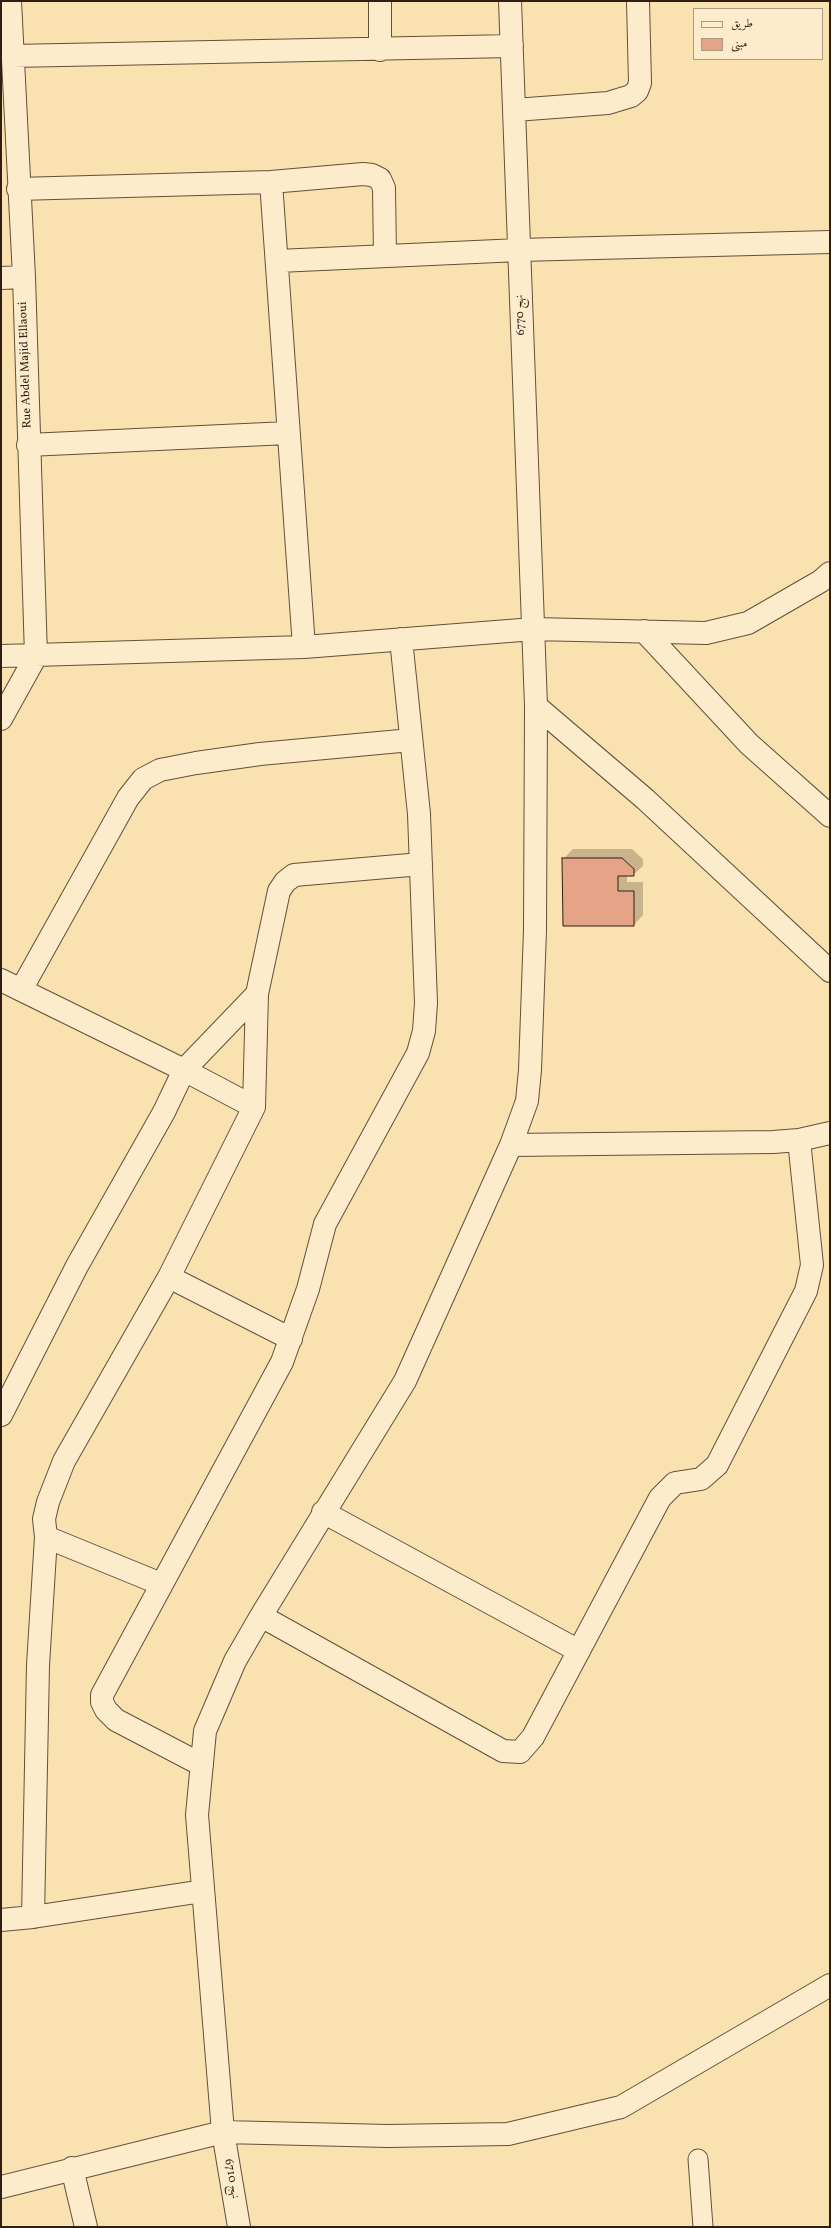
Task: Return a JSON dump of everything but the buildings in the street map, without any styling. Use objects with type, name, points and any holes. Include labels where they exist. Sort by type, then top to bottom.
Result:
[{"type":"street","name":"Rue Abdel Majid Ellaoui","points":[[10,1],[18,189],[24,277],[28,444],[36,656]]},
{"type":"street","points":[[380,1],[380,50]]},
{"type":"street","name":"نهج 6770","points":[[323,1512],[405,1381],[511,1145],[527,1101],[530,1070],[535,930],[536,706],[510,1]]},
{"type":"street","points":[[515,110],[608,103],[631,96],[637,91],[640,83],[638,1]]},
{"type":"street","points":[[12,56],[380,50],[512,46]]},
{"type":"street","points":[[18,189],[271,182],[363,174],[372,175],[380,179],[384,188],[385,256]]},
{"type":"street","points":[[271,182],[278,261],[288,433],[304,646]]},
{"type":"street","points":[[278,261],[519,250],[830,242]]},
{"type":"street","points":[[1,278],[24,277]]},
{"type":"street","points":[[28,444],[288,433]]},
{"type":"street","points":[[1,656],[304,646],[534,629],[706,633],[748,623],[821,581],[830,573]]},
{"type":"street","points":[[644,631],[749,744],[830,816]]},
{"type":"street","points":[[202,1765],[116,1720],[106,1710],[102,1702],[102,1694],[282,1362],[308,1289],[324,1224],[418,1053],[424,1031],[426,1003],[419,814],[401,639]]},
{"type":"street","points":[[1,719],[36,656]]},
{"type":"street","points":[[536,706],[645,799],[830,972]]},
{"type":"street","points":[[21,990],[128,798],[143,779],[160,770],[196,763],[260,754],[411,740]]},
{"type":"street","points":[[33,1917],[38,1665],[46,1537],[44,1519],[48,1502],[64,1462],[169,1277],[254,1107],[257,994],[279,891],[285,882],[294,876],[420,864]]},
{"type":"street","points":[[1,980],[184,1070],[254,1107]]},
{"type":"street","points":[[1,1415],[77,1266],[164,1112],[184,1070],[257,994]]},
{"type":"street","points":[[511,1145],[799,1140],[830,1133]]},
{"type":"street","points":[[261,1616],[503,1751],[520,1752],[533,1737],[660,1498],[674,1483],[701,1479],[717,1465],[806,1291],[812,1265],[799,1140]]},
{"type":"street","points":[[169,1277],[291,1339]]},
{"type":"street","points":[[323,1512],[579,1651]]},
{"type":"street","name":"نهج 6710","points":[[238,2227],[223,2132],[197,1815],[205,1731],[235,1661],[323,1512]]},
{"type":"street","points":[[46,1537],[161,1584]]},
{"type":"street","points":[[1,1920],[33,1917],[203,1891]]},
{"type":"street","points":[[1,2187],[72,2168],[223,2132],[388,2136],[508,2134],[622,2107],[830,1985]]},
{"type":"street","points":[[72,2168],[86,2227]]},
{"type":"lane","points":[[698,2159],[702,2227]]}]
